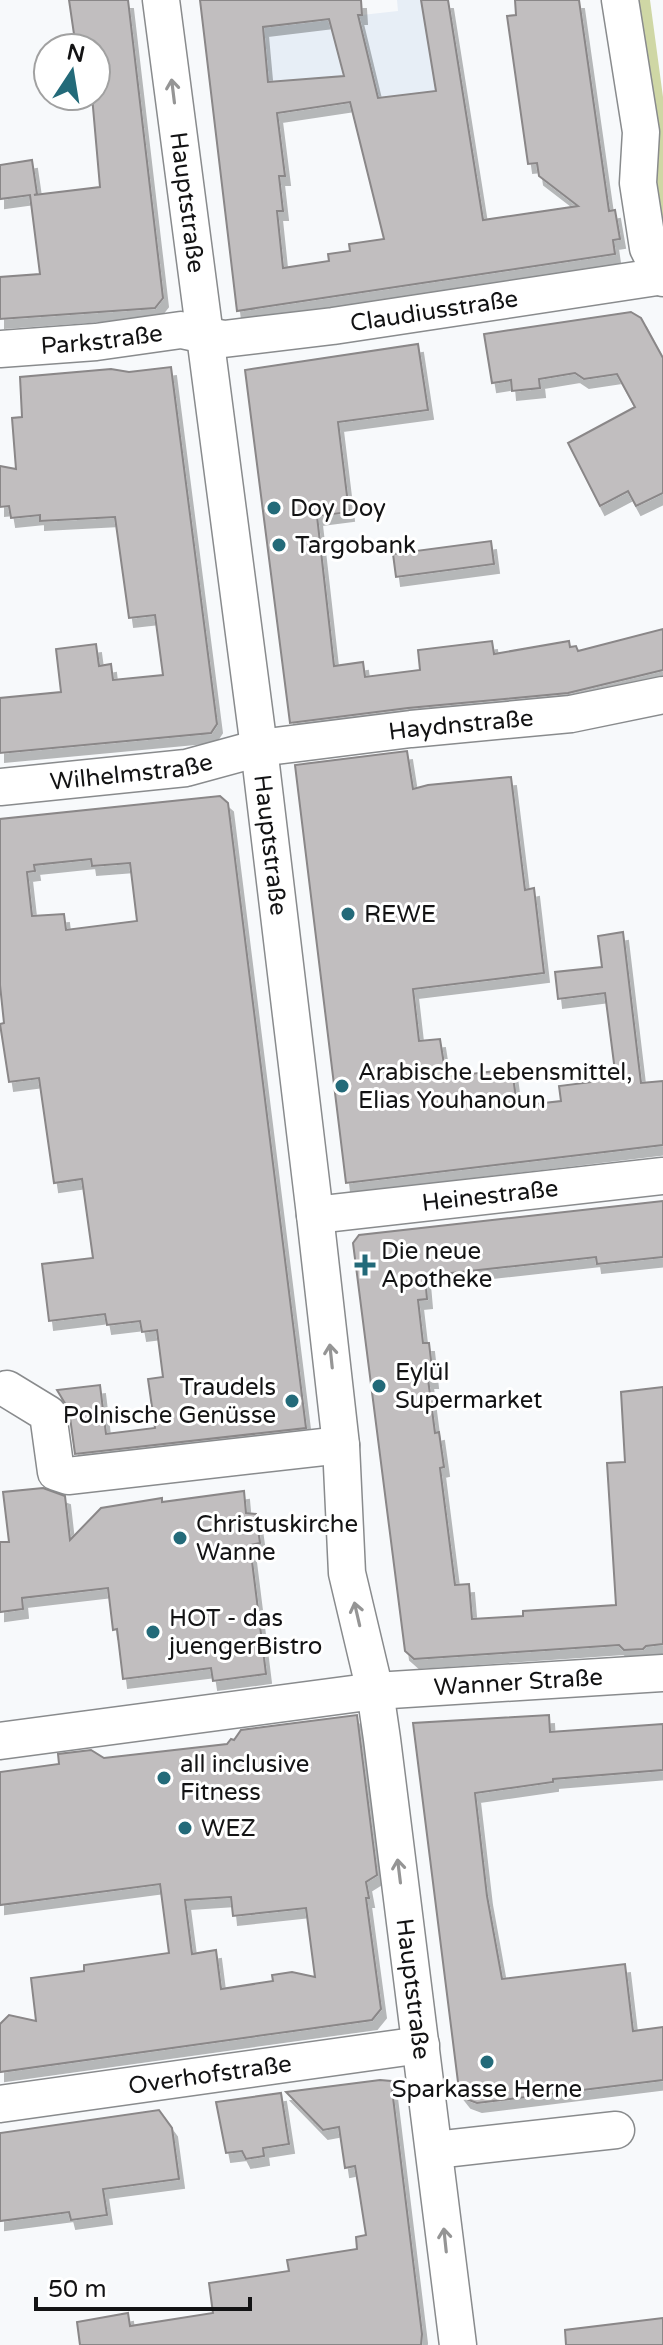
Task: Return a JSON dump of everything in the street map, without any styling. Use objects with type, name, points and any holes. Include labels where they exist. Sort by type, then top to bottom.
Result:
[{"type":"street","name":"Hauptstraße","points":[[161,0],[259,748],[315,1215],[341,1445],[347,1573],[375,1691],[458,2345]]},
{"type":"street","points":[[620,0],[641,132],[638,183],[648,248],[663,277]]},
{"type":"street","name":"Claudiusstraße","points":[[204,335],[224,339],[333,326],[663,277]]},
{"type":"street","name":"Parkstraße","points":[[0,349],[96,342],[181,330],[204,335]]},
{"type":"street","name":"Haydnstraße","points":[[259,748],[571,714],[663,695]]},
{"type":"street","name":"Wilhelmstraße","points":[[0,787],[186,768],[259,748]]},
{"type":"street","name":"Heinestraße","points":[[315,1215],[663,1176]]},
{"type":"street","points":[[7,1389],[48,1414],[56,1472],[68,1476],[341,1445]]},
{"type":"street","name":"Wanner Straße","points":[[375,1691],[663,1673]]},
{"type":"street","points":[[0,1741],[375,1691]]},
{"type":"street","name":"Overhofstraße","points":[[0,2104],[421,2045]]},
{"type":"street","points":[[435,2150],[616,2130]]},
{"type":"street","name":"Hauptstraße","points":[[450,2288],[482,2345]]},
{"type":"shaded area","points":[[397,0],[421,0],[436,91],[378,98],[368,59],[341,65],[343,77],[268,82],[263,27],[329,19],[338,52],[365,45],[362,31],[353,16],[398,11]]},
{"type":"green space","points":[[633,0],[650,0],[663,97],[663,247],[650,182],[657,171]]},
{"type":"building","points":[[69,0],[128,0],[163,298],[155,308],[0,319],[0,277],[40,274],[30,195],[0,199],[0,165],[32,160],[37,194],[34,195],[100,187],[93,112],[112,112],[112,32],[74,32]]},
{"type":"building","points":[[200,0],[361,0],[362,15],[358,15],[378,98],[436,91],[421,0],[448,0],[483,220],[578,206],[539,176],[537,163],[528,164],[507,16],[516,15],[515,0],[579,0],[609,211],[615,210],[620,239],[613,240],[615,254],[237,311]],"holes":[[[329,19],[344,76],[268,82],[263,27]],[[350,102],[384,239],[349,244],[350,251],[328,254],[329,261],[283,268],[277,211],[283,211],[279,176],[285,176],[277,113]]]},
{"type":"building","points":[[631,312],[641,318],[663,358],[663,493],[636,506],[628,491],[600,506],[568,443],[635,407],[617,374],[584,379],[575,373],[539,379],[540,388],[512,391],[511,380],[492,383],[484,334]]},
{"type":"building","points":[[418,344],[428,410],[338,422],[349,512],[317,516],[334,666],[363,662],[365,677],[420,670],[418,650],[492,641],[494,654],[569,641],[570,647],[576,646],[578,651],[663,629],[663,670],[568,693],[290,723],[245,370]]},
{"type":"building","points":[[171,367],[217,724],[211,733],[0,753],[0,698],[61,692],[56,649],[96,644],[99,666],[111,664],[113,680],[163,675],[155,615],[129,618],[115,517],[40,521],[40,515],[11,518],[9,506],[0,507],[0,466],[16,469],[12,418],[22,417],[20,377]]},
{"type":"building","points":[[491,541],[494,564],[396,577],[393,554]]},
{"type":"building","points":[[407,751],[413,789],[511,777],[525,890],[534,888],[544,973],[413,989],[419,1041],[440,1039],[446,1077],[512,1069],[517,1106],[561,1101],[559,1086],[616,1079],[605,993],[558,999],[555,972],[602,967],[598,936],[623,932],[641,1083],[663,1081],[663,1145],[346,1183],[295,765]]},
{"type":"building","points":[[220,796],[228,803],[306,1428],[75,1454],[69,1410],[57,1390],[100,1385],[106,1434],[155,1428],[148,1379],[163,1377],[157,1330],[142,1332],[140,1321],[107,1325],[105,1314],[49,1321],[42,1264],[93,1258],[82,1179],[54,1183],[39,1078],[9,1082],[0,1024],[4,1023],[0,985],[0,819]],"holes":[[[91,859],[92,866],[130,863],[137,921],[66,930],[64,914],[32,916],[27,872],[35,871],[34,865]]]},
{"type":"building","points":[[663,1201],[663,1257],[597,1264],[596,1257],[425,1276],[427,1299],[418,1300],[423,1343],[429,1343],[433,1379],[428,1379],[435,1433],[439,1432],[444,1467],[440,1468],[455,1585],[469,1584],[472,1619],[523,1616],[523,1611],[616,1605],[607,1463],[625,1462],[621,1392],[663,1387],[663,1644],[643,1649],[624,1650],[619,1645],[414,1659],[405,1651],[353,1243],[359,1235]]},
{"type":"building","points":[[43,1488],[65,1496],[70,1540],[101,1508],[162,1498],[162,1502],[244,1491],[246,1513],[256,1514],[260,1543],[250,1545],[266,1674],[213,1681],[211,1668],[123,1679],[108,1588],[22,1598],[23,1609],[0,1612],[0,1542],[9,1542],[3,1492]]},
{"type":"building","name":"WEZ","points":[[357,1715],[377,1875],[366,1882],[369,1898],[366,1898],[381,2009],[372,2020],[0,2072],[0,2024],[9,2015],[36,2021],[31,1978],[84,1971],[84,1965],[169,1953],[160,1884],[0,1905],[0,1772],[59,1764],[58,1754],[91,1750],[104,1758],[227,1744],[241,1730]],"holes":[[[231,1897],[233,1916],[306,1908],[315,1977],[292,1972],[272,1975],[273,1981],[221,1989],[216,1950],[192,1954],[185,1900]]]},
{"type":"building","points":[[549,1715],[550,1732],[663,1724],[663,1770],[553,1779],[553,1782],[475,1793],[487,1896],[502,1979],[625,1964],[633,2031],[663,2027],[663,2080],[477,2103],[466,2099],[459,2090],[413,1723]]},
{"type":"building","points":[[391,2081],[421,2345],[80,2345],[77,2322],[128,2313],[130,2326],[213,2313],[209,2283],[289,2271],[287,2260],[357,2249],[356,2237],[366,2235],[355,2166],[345,2168],[339,2127],[323,2130],[286,2092]]},
{"type":"building","points":[[281,2093],[289,2144],[263,2148],[264,2156],[246,2159],[242,2151],[226,2153],[216,2102]]},
{"type":"building","points":[[159,2110],[172,2128],[179,2179],[103,2189],[107,2215],[71,2220],[69,2212],[0,2221],[0,2133]]},
{"type":"building","points":[[663,2318],[663,2345],[566,2345],[565,2330]]},
{"type":"place","name":"Doy Doy","points":[[274,508]]},
{"type":"place","name":"Targobank","points":[[279,545]]},
{"type":"place","name":"REWE","points":[[348,914]]},
{"type":"place","name":"Arabische Lebensmittel, Elias Youhanoun","points":[[342,1086]]},
{"type":"place","name":"Die neue Apotheke","points":[[365,1265]]},
{"type":"place","name":"Eylül Supermarket","points":[[379,1386]]},
{"type":"place","name":"Traudels Polnische Genüsse","points":[[292,1401]]},
{"type":"place","name":"Christuskirche Wanne","points":[[180,1538]]},
{"type":"place","name":"HOT - das juengerBistro","points":[[153,1632]]},
{"type":"place","name":"all inclusive Fitness","points":[[164,1778]]},
{"type":"place","name":"WEZ","points":[[185,1828]]},
{"type":"place","name":"Sparkasse Herne","points":[[487,2062]]}]
